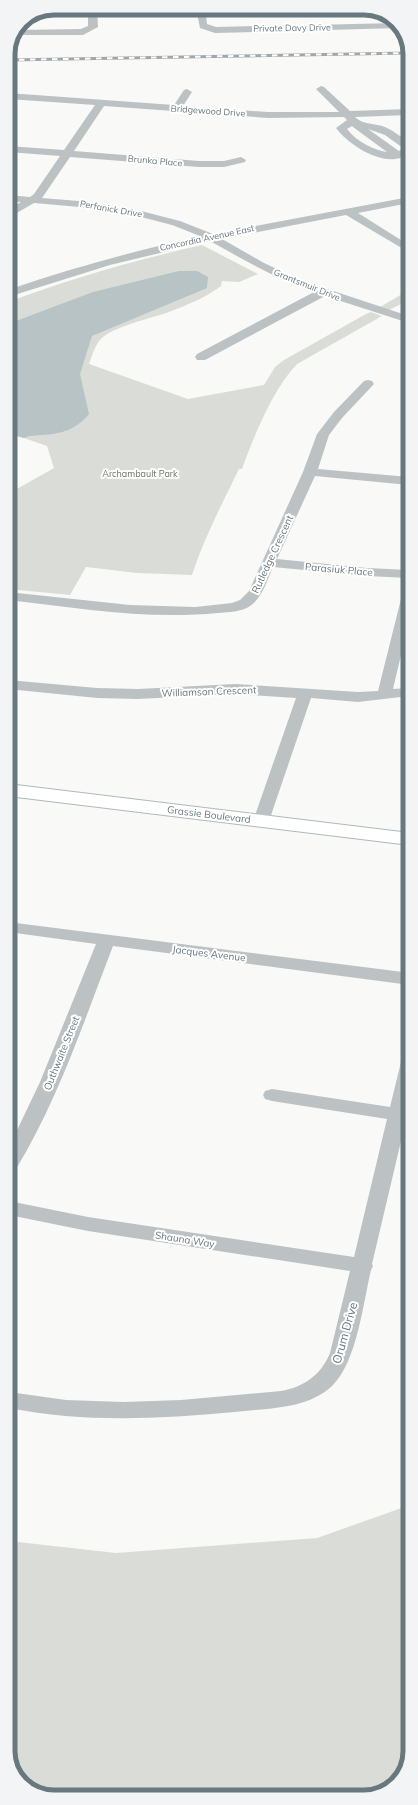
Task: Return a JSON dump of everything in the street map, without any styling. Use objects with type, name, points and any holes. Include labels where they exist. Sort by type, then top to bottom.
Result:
[{"type":"main road","name":"Grassie Boulevard","points":[[15,791],[403,838]]},
{"type":"street","points":[[21,33],[83,32],[93,27],[92,15]]},
{"type":"street","name":"Private Davy Drive","points":[[201,15],[203,26],[215,30],[391,26]]},
{"type":"street","points":[[321,89],[352,120],[403,158]]},
{"type":"street","points":[[177,108],[187,92]]},
{"type":"street","name":"Bridgewood Drive","points":[[15,97],[352,120],[403,113]]},
{"type":"street","points":[[15,211],[38,196],[68,154],[101,103]]},
{"type":"street","points":[[352,120],[341,128],[345,135],[368,150],[383,155],[398,155]]},
{"type":"street","name":"Brunka Place","points":[[15,150],[199,164],[224,164],[241,160]]},
{"type":"street","name":"Perfanick Drive","points":[[15,199],[91,205],[135,213],[176,223],[210,237]]},
{"type":"street","name":"Concordia Avenue East","points":[[15,292],[101,264],[210,237],[403,201]]},
{"type":"street","points":[[348,211],[403,246]]},
{"type":"street","name":"Grantsmuir Drive","points":[[210,237],[260,265],[323,292],[403,318]]},
{"type":"street","points":[[201,357],[323,292]]},
{"type":"street","name":"Rutledge Crescent","points":[[15,597],[130,609],[164,611],[196,611],[234,607],[245,603],[255,593],[310,472],[323,434],[338,415],[368,384]]},
{"type":"street","points":[[310,472],[403,480]]},
{"type":"street","name":"Parasiuk Place","points":[[268,562],[367,572],[403,574]]},
{"type":"street","points":[[385,694],[386,683],[403,618]]},
{"type":"street","name":"Williamson Crescent","points":[[15,685],[97,693],[138,694],[235,689],[358,697],[403,693]]},
{"type":"street","points":[[261,820],[305,694]]},
{"type":"street","name":"Jacques Avenue","points":[[15,928],[403,978]]},
{"type":"street","name":"Outhwaite Street","points":[[15,1152],[23,1139],[48,1084],[107,939]]},
{"type":"street","name":"Orum Drive","points":[[15,1401],[100,1411],[180,1410],[284,1399],[306,1393],[322,1383],[334,1369],[341,1353],[363,1266],[403,1090]]},
{"type":"street","points":[[272,1095],[397,1114]]},
{"type":"street","name":"Shauna Way","points":[[15,1209],[88,1224],[363,1266]]},
{"type":"green space","name":"Archambault Park","points":[[202,245],[258,274],[239,282],[222,281],[221,286],[196,301],[169,312],[133,323],[106,335],[99,341],[89,364],[188,399],[264,385],[275,367],[284,360],[366,314],[371,312],[382,316],[297,364],[288,374],[272,400],[252,442],[242,469],[239,469],[220,508],[192,575],[137,573],[86,567],[70,595],[15,590],[15,490],[54,468],[47,446],[15,436],[15,300],[104,270]]},
{"type":"green space","points":[[403,294],[403,303],[389,310],[380,307]]},
{"type":"green space","points":[[403,1507],[403,1751],[401,1764],[398,1771],[390,1780],[379,1787],[364,1790],[51,1790],[39,1787],[23,1775],[18,1766],[15,1751],[15,1542],[116,1553],[317,1538]]},
{"type":"shaded area","points":[[179,271],[197,271],[208,277],[207,288],[92,336],[80,374],[89,414],[76,426],[69,430],[54,434],[29,436],[24,438],[15,435],[15,321],[93,292]]},
{"type":"railway","points":[[15,60],[403,53]]}]
